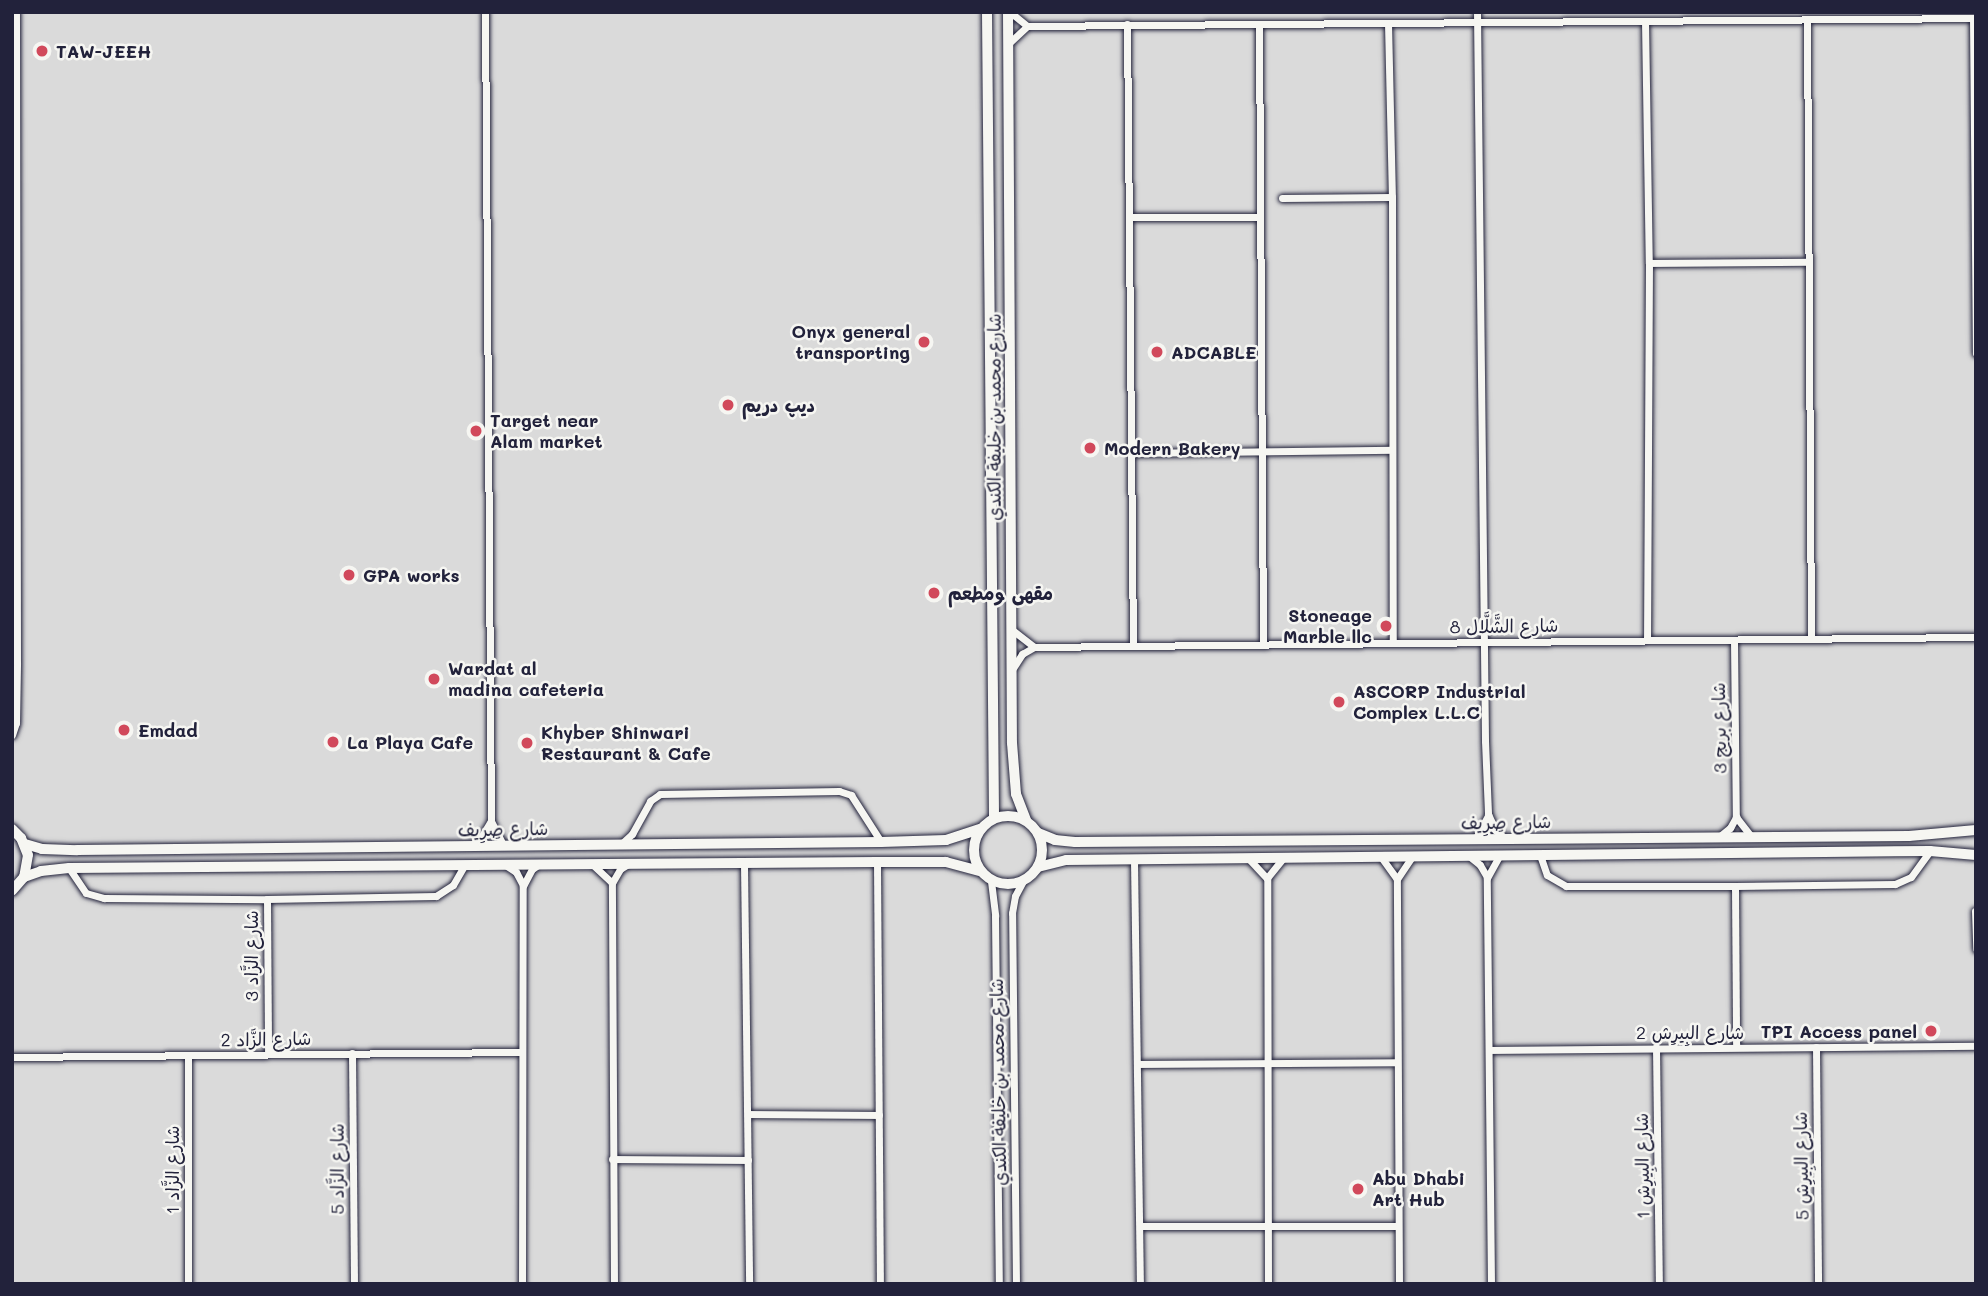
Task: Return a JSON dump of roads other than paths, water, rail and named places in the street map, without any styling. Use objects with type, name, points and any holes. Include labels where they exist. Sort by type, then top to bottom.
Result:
[{"type":"main road","name":"شارع محمد بن خليفة الكندي","points":[[987,12],[994,818]]},
{"type":"main road","name":"شارع محمد بن خليفة الكندي","points":[[1009,12],[1013,772],[1016,794],[1026,820]]},
{"type":"main road","points":[[1005,816],[1026,820],[1038,833],[1042,856],[1038,867],[1023,881],[1002,884],[991,881],[980,871],[973,850],[980,829],[994,818],[1005,816]]},
{"type":"main road","points":[[12,891],[24,877],[28,866],[25,844],[14,829]]},
{"type":"main road","name":"شارع صِرِيف","points":[[25,844],[42,849],[77,850],[881,842],[947,840],[980,829]]},
{"type":"main road","name":"شارع صِرِيف","points":[[1038,833],[1055,840],[1075,842],[1909,836],[1976,830]]},
{"type":"main road","name":"شارع صِرِيف","points":[[1038,867],[1066,860],[1930,851],[1976,855]]},
{"type":"main road","name":"شارع صِرِيف","points":[[24,877],[41,871],[69,869],[877,862],[946,862],[980,871]]},
{"type":"street","points":[[12,734],[16,723],[17,684],[16,12]]},
{"type":"street","points":[[485,12],[491,821],[503,845]]},
{"type":"street","points":[[1009,12],[1027,26],[1974,18],[1976,353]]},
{"type":"street","points":[[1477,12],[1488,814],[1495,830],[1505,838]]},
{"type":"street","points":[[1807,19],[1811,638]]},
{"type":"street","points":[[1645,21],[1649,263],[1647,640]]},
{"type":"street","points":[[1388,23],[1392,197],[1393,643]]},
{"type":"street","points":[[1127,24],[1133,645]]},
{"type":"street","points":[[1259,24],[1263,643]]},
{"type":"street","points":[[1008,44],[1027,26]]},
{"type":"street","points":[[12,152],[17,142]]},
{"type":"street","points":[[1282,198],[1392,197]]},
{"type":"street","points":[[1129,217],[1260,217]]},
{"type":"street","points":[[1649,263],[1808,262]]},
{"type":"street","points":[[1132,453],[1391,450]]},
{"type":"street","points":[[1011,629],[1034,647],[1022,654],[1012,670]]},
{"type":"street","name":"شارع الشَّلَّال 8","points":[[1034,647],[1976,637]]},
{"type":"street","name":"شارع بريج 3","points":[[1734,640],[1736,817]]},
{"type":"street","points":[[621,844],[632,834],[650,801],[660,794],[839,791],[851,795],[881,842]]},
{"type":"street","points":[[1476,838],[1488,814]]},
{"type":"street","points":[[1720,836],[1736,817],[1751,836]]},
{"type":"street","points":[[472,845],[480,839],[491,821]]},
{"type":"street","points":[[1540,855],[1546,875],[1566,886],[1735,886],[1895,884],[1911,877],[1930,851]]},
{"type":"street","points":[[1469,856],[1480,866],[1487,878]]},
{"type":"street","points":[[1491,1284],[1487,878],[1499,856]]},
{"type":"street","points":[[1399,1284],[1397,879],[1412,857]]},
{"type":"street","points":[[1268,1284],[1267,878],[1283,858]]},
{"type":"street","points":[[1381,858],[1397,879]]},
{"type":"street","points":[[1249,859],[1267,878]]},
{"type":"street","points":[[1134,860],[1140,1284]]},
{"type":"street","points":[[877,862],[880,1284]]},
{"type":"street","points":[[744,863],[749,1284]]},
{"type":"street","points":[[614,1284],[612,883],[620,869],[628,864]]},
{"type":"street","points":[[522,1284],[523,886],[532,869],[538,865]]},
{"type":"street","points":[[593,865],[612,883]]},
{"type":"street","points":[[69,869],[86,893],[104,898],[267,899],[436,896],[453,885],[464,866]]},
{"type":"street","points":[[505,866],[516,872],[523,886]]},
{"type":"street","name":"شارع محمد بن خليفة الكندي","points":[[991,881],[995,916],[999,1284]]},
{"type":"street","name":"شارع محمد بن خليفة الكندي","points":[[1016,1284],[1012,913],[1015,896],[1023,881]]},
{"type":"street","points":[[1735,886],[1737,1047]]},
{"type":"street","name":"شارع الزَّاد 3","points":[[267,899],[268,1054]]},
{"type":"street","points":[[1975,911],[1976,949]]},
{"type":"street","name":"شارع البِيرِش 2","points":[[1489,1050],[1976,1046]]},
{"type":"street","name":"شارع البِيرِش 1","points":[[1656,1047],[1659,1284]]},
{"type":"street","name":"شارع البِيرِش 5","points":[[1816,1047],[1818,1284]]},
{"type":"street","name":"شارع الزَّاد 2","points":[[12,1057],[521,1052]]},
{"type":"street","name":"شارع الزَّاد 5","points":[[352,1054],[354,1284]]},
{"type":"street","name":"شارع الزَّاد 1","points":[[188,1055],[188,1284]]},
{"type":"street","points":[[1138,1064],[1397,1062]]},
{"type":"street","points":[[748,1114],[879,1115]]},
{"type":"street","points":[[612,1159],[748,1160]]},
{"type":"street","points":[[1140,1226],[1398,1226]]},
{"type":"place","name":"TAW-JEEH","points":[[42,51]]},
{"type":"place","name":"Onyx general transporting","points":[[924,342]]},
{"type":"place","name":"ADCABLE","points":[[1157,352]]},
{"type":"place","name":"دیپ دریم","points":[[728,405]]},
{"type":"place","name":"Target near Alam market","points":[[476,431]]},
{"type":"place","name":"Modern Bakery","points":[[1090,448]]},
{"type":"place","name":"GPA works","points":[[349,575]]},
{"type":"place","name":"مقهى ومطعم","points":[[934,593]]},
{"type":"place","name":"Stoneage Marble llc","points":[[1386,626]]},
{"type":"place","name":"Wardat al madina cafeteria","points":[[434,679]]},
{"type":"place","name":"ASCORP Industrial Complex L.L.C","points":[[1339,702]]},
{"type":"place","name":"Emdad","points":[[124,730]]},
{"type":"place","name":"La Playa Cafe","points":[[333,742]]},
{"type":"place","name":"Khyber Shinwari Restaurant & Cafe","points":[[527,743]]},
{"type":"place","name":"TPI Access panel","points":[[1931,1031]]},
{"type":"place","name":"Abu Dhabi Art Hub","points":[[1358,1189]]}]
